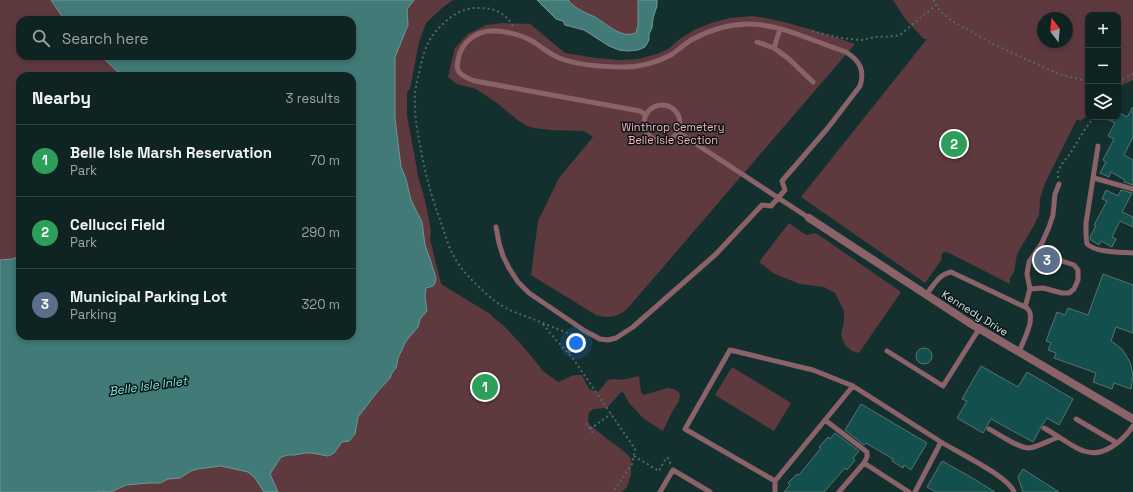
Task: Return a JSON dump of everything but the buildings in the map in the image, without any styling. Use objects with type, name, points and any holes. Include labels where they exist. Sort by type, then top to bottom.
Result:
[{"type":"street","name":"Kennedy Drive","points":[[809,218],[980,329],[1133,419]]},
{"type":"lane","points":[[496,228],[503,256],[509,268],[518,282],[529,293],[585,331],[600,339],[608,340],[616,338],[633,327],[716,254],[762,205],[771,206],[785,190],[782,182],[827,129],[860,86],[862,72],[855,58],[846,52],[761,24],[735,24],[722,27],[691,40],[662,59],[636,66],[625,67],[586,65],[558,58],[514,33],[495,30],[478,34],[471,38],[461,48],[458,56],[457,65],[459,71],[465,78],[475,82],[640,111],[646,115]]},
{"type":"lane","points":[[774,48],[780,29]]},
{"type":"lane","points":[[757,42],[774,48],[813,82]]},
{"type":"lane","points":[[660,105],[665,105],[675,110],[680,120],[678,132],[670,139],[664,140],[659,140],[649,135],[644,125],[644,120],[649,110],[660,105]]},
{"type":"lane","points":[[678,132],[809,218]]},
{"type":"lane","points":[[1098,146],[1086,223],[1087,244],[1094,248],[1108,251],[1133,253]]},
{"type":"lane","points":[[1094,178],[1133,188]]},
{"type":"lane","points":[[1025,307],[1030,289],[1027,274],[1028,266],[1049,227],[1053,215],[1055,194],[1059,184]]},
{"type":"lane","points":[[1030,289],[1043,288],[1062,293],[1069,293],[1074,289],[1078,280],[1079,273],[1074,264],[1050,257],[1038,249]]},
{"type":"lane","points":[[926,295],[941,276],[951,272],[1025,307],[1030,311],[1030,320],[1019,352]]},
{"type":"lane","points":[[887,352],[943,386],[980,329]]},
{"type":"lane","points":[[775,481],[685,429],[730,350],[813,370],[853,386],[941,442],[998,474],[1014,492]]},
{"type":"lane","points":[[775,492],[775,481],[853,386]]},
{"type":"lane","points":[[1076,418],[1117,444]]},
{"type":"lane","points":[[825,420],[867,452],[867,457],[864,463],[839,492]]},
{"type":"lane","points":[[1044,428],[1081,450],[1090,453],[1103,450],[1117,444],[1126,437],[1133,426]]},
{"type":"lane","points":[[989,429],[1018,445],[1027,448],[1034,447],[1059,437]]},
{"type":"lane","points":[[915,492],[941,442]]},
{"type":"lane","points":[[864,463],[910,492]]},
{"type":"lane","points":[[660,492],[673,470],[710,492]]},
{"type":"path","points":[[933,0],[941,13],[952,21],[995,45],[1061,75],[1085,80]]},
{"type":"path","points":[[811,31],[840,38],[862,40],[875,37],[896,36],[901,34],[936,5]]},
{"type":"path","points":[[514,33],[513,26],[507,17],[497,11],[488,8],[471,8],[462,10],[451,16],[431,37],[422,60],[415,91],[416,123],[425,172],[448,243],[458,261],[470,277],[495,301],[505,308],[575,335],[580,336],[585,331]]},
{"type":"path","points":[[1121,80],[1132,74]]},
{"type":"path","points":[[1059,184],[1058,172],[1061,165],[1070,154],[1092,120]]},
{"type":"path","points":[[542,323],[569,353],[635,449],[632,464],[613,492]]},
{"type":"path","points":[[569,353],[575,335]]},
{"type":"path","points":[[590,429],[611,414]]},
{"type":"path","points":[[586,423],[594,435]]},
{"type":"path","points":[[634,456],[659,470],[666,458]]},
{"type":"green space","points":[[0,0],[453,0],[426,23],[419,42],[410,89],[407,92],[407,116],[418,177],[428,214],[431,232],[430,239],[441,284],[490,314],[505,327],[543,371],[558,382],[574,375],[582,375],[589,389],[598,392],[608,380],[621,380],[639,376],[641,392],[643,395],[668,388],[678,391],[680,394],[679,401],[663,431],[644,419],[629,403],[623,392],[620,393],[607,408],[594,409],[589,412],[589,424],[630,457],[631,474],[627,487],[622,492],[0,492]]},
{"type":"green space","points":[[537,0],[657,0],[657,6],[653,18],[652,28],[649,34],[649,40],[645,47],[638,50],[628,51],[619,50],[609,46],[584,30],[565,25],[563,21],[556,19]]},
{"type":"green space","points":[[893,0],[1133,0],[1133,80],[1121,86],[1121,12],[1085,12],[1085,117],[1080,121],[1077,119],[1045,183],[1040,199],[1039,215],[1017,254],[1014,272],[1010,278],[1010,284],[947,252],[943,252],[941,256],[942,259],[925,283],[801,197],[927,39],[924,39],[906,20]]},
{"type":"green space","name":"Winthrop Cemetery Belle Isle Section","points":[[752,16],[792,24],[855,44],[624,312],[609,317],[596,315],[531,275],[538,221],[559,178],[593,137],[584,131],[551,130],[527,126],[476,89],[457,84],[448,77],[455,48],[468,34],[486,25],[504,23],[530,24],[565,53],[619,60],[638,59],[657,54],[668,49],[694,30],[711,23],[730,18]]},
{"type":"green space","points":[[789,223],[806,235],[816,233],[901,292],[859,353],[852,351],[845,345],[841,335],[844,322],[844,311],[835,293],[824,287],[800,284],[773,273],[759,262]]},
{"type":"green space","points":[[732,367],[791,403],[774,431],[715,395]]},
{"type":"water","name":"Belle Isle Inlet","points":[[51,0],[414,0],[407,9],[408,25],[395,57],[395,118],[401,167],[406,179],[411,200],[422,222],[425,245],[436,278],[435,283],[433,286],[426,288],[425,297],[427,311],[420,319],[418,327],[406,341],[398,358],[396,368],[390,378],[358,417],[355,434],[349,441],[342,442],[334,453],[328,456],[305,453],[281,457],[270,474],[278,492],[264,492],[255,478],[248,472],[221,466],[197,469],[180,478],[168,479],[160,483],[126,485],[111,492],[0,492],[0,260],[16,258],[16,340],[356,340],[356,72],[118,72],[105,60],[356,60],[356,16],[61,15]]},
{"type":"water","points":[[537,0],[568,0],[584,12],[595,17],[614,30],[625,34],[636,33],[638,25],[638,0],[657,0],[657,6],[653,18],[652,28],[649,34],[649,40],[645,47],[638,50],[628,51],[619,50],[609,46],[584,30],[565,25],[563,21],[556,19]]},
{"type":"place","name":"Cellucci Field","points":[[954,144]]},
{"type":"place","name":"Municipal Parking Lot","points":[[1047,260]]},
{"type":"place","name":"Belle Isle Marsh Reservation","points":[[485,387]]}]
